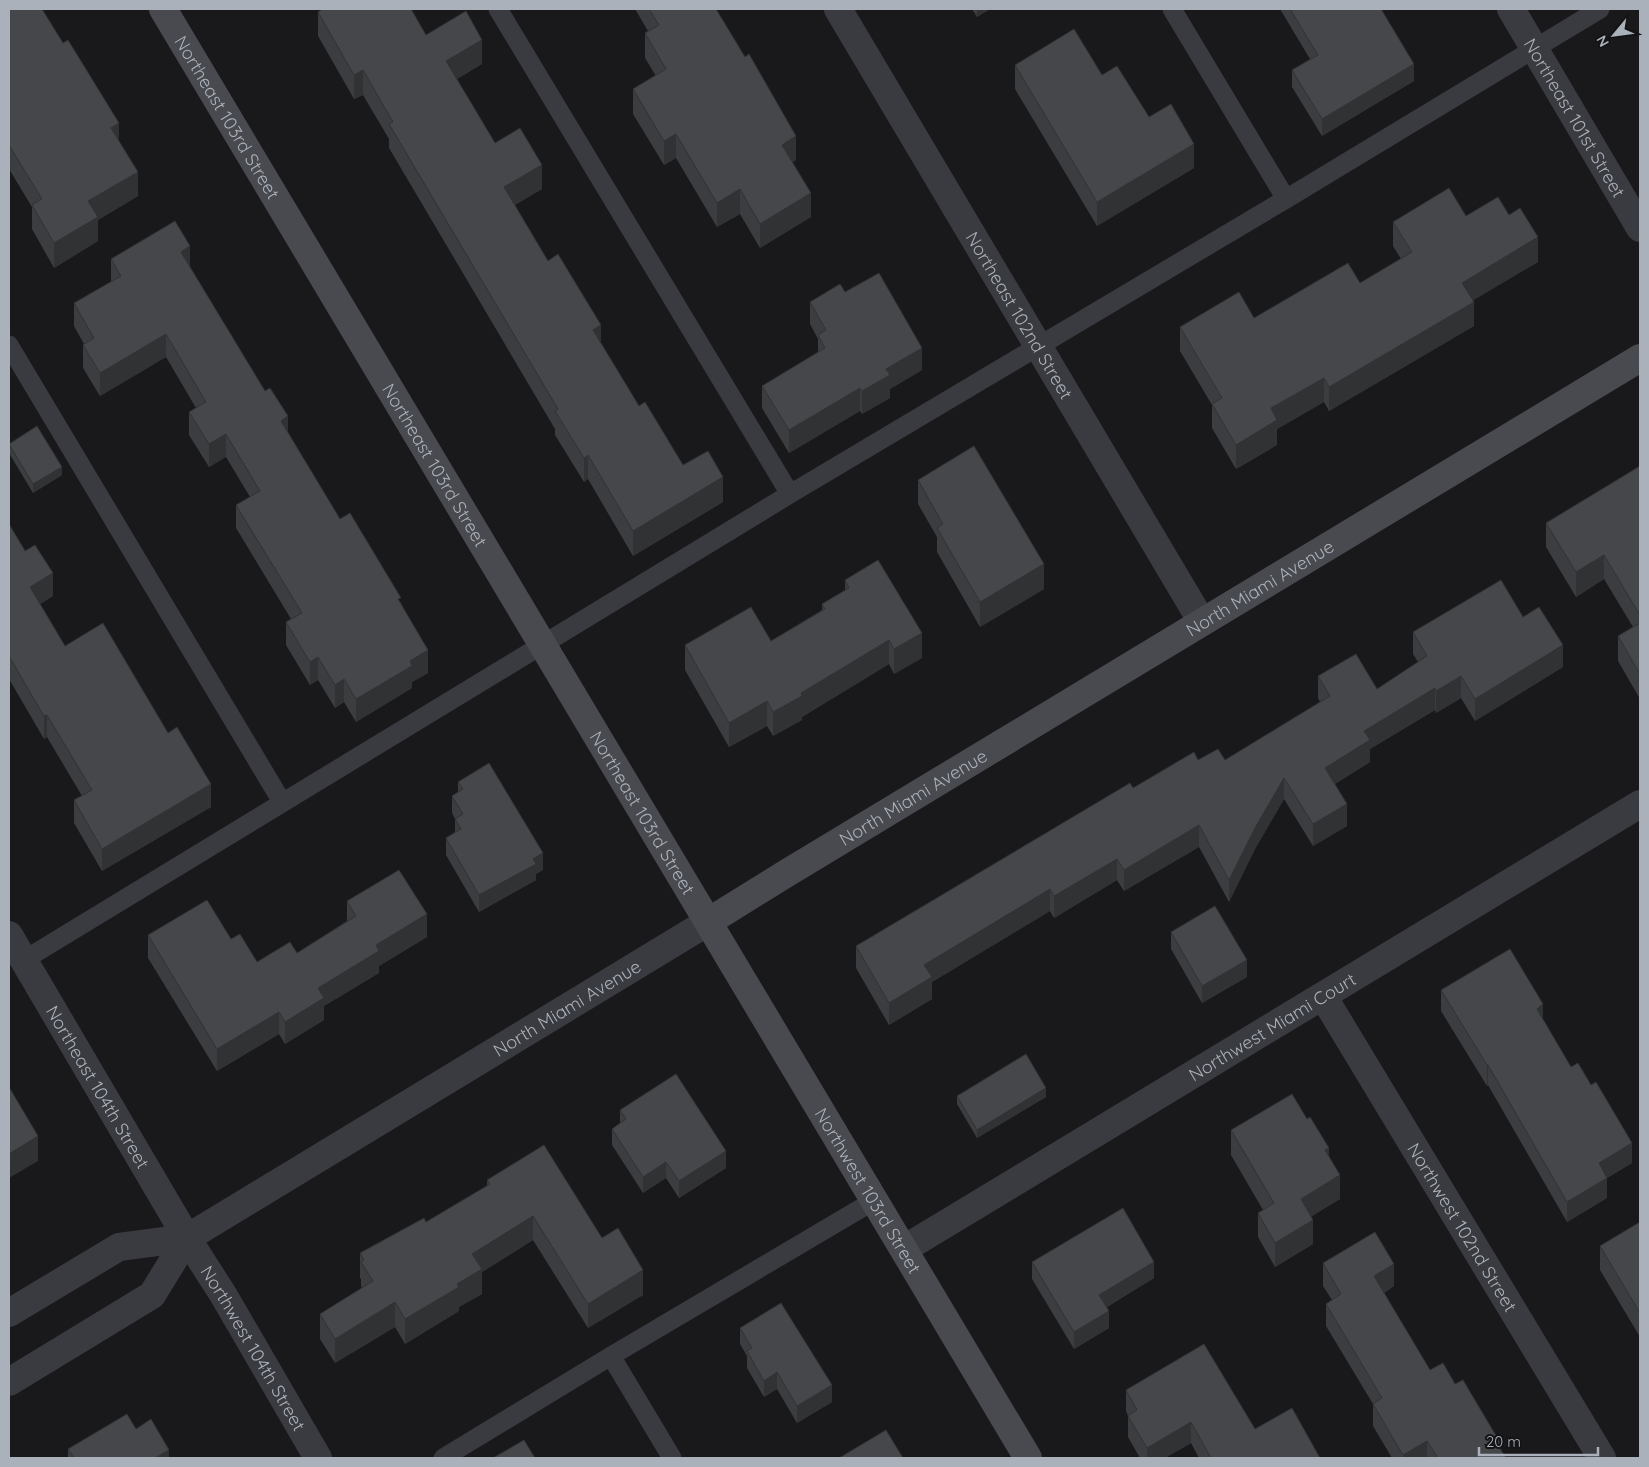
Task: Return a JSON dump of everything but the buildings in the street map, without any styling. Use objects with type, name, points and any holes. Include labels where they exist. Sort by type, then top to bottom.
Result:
[{"type":"main road","name":"Northeast 103rd Street","points":[[163,9],[708,922]]},
{"type":"main road","name":"North Miami Avenue","points":[[708,922],[1640,358]]},
{"type":"main road","name":"Northwest 103rd Street","points":[[708,922],[1028,1458]]},
{"type":"street","name":"Northeast 102nd Street","points":[[838,9],[1202,622]]},
{"type":"street","name":"Northeast 101st Street","points":[[1510,9],[1640,228]]},
{"type":"street","name":"Northwest Miami Court","points":[[904,1249],[1640,804]]},
{"type":"street","name":"North Miami Avenue","points":[[9,1313],[119,1247],[187,1238],[708,922]]},
{"type":"street","name":"Northeast 104th Street","points":[[9,935],[187,1238]]},
{"type":"street","name":"Northwest 102nd Street","points":[[1323,996],[1602,1458]]},
{"type":"street","name":"North Miami Avenue","points":[[9,1382],[152,1295],[187,1238]]},
{"type":"street","name":"Northwest 104th Street","points":[[187,1238],[224,1296],[318,1458]]},
{"type":"lane","points":[[498,9],[790,494]]},
{"type":"lane","points":[[1172,9],[1286,199]]},
{"type":"lane","points":[[24,960],[790,494],[1286,199],[1600,9]]},
{"type":"lane","points":[[9,345],[282,802]]},
{"type":"lane","points":[[444,1458],[611,1356],[875,1200]]},
{"type":"lane","points":[[611,1356],[672,1458]]}]
